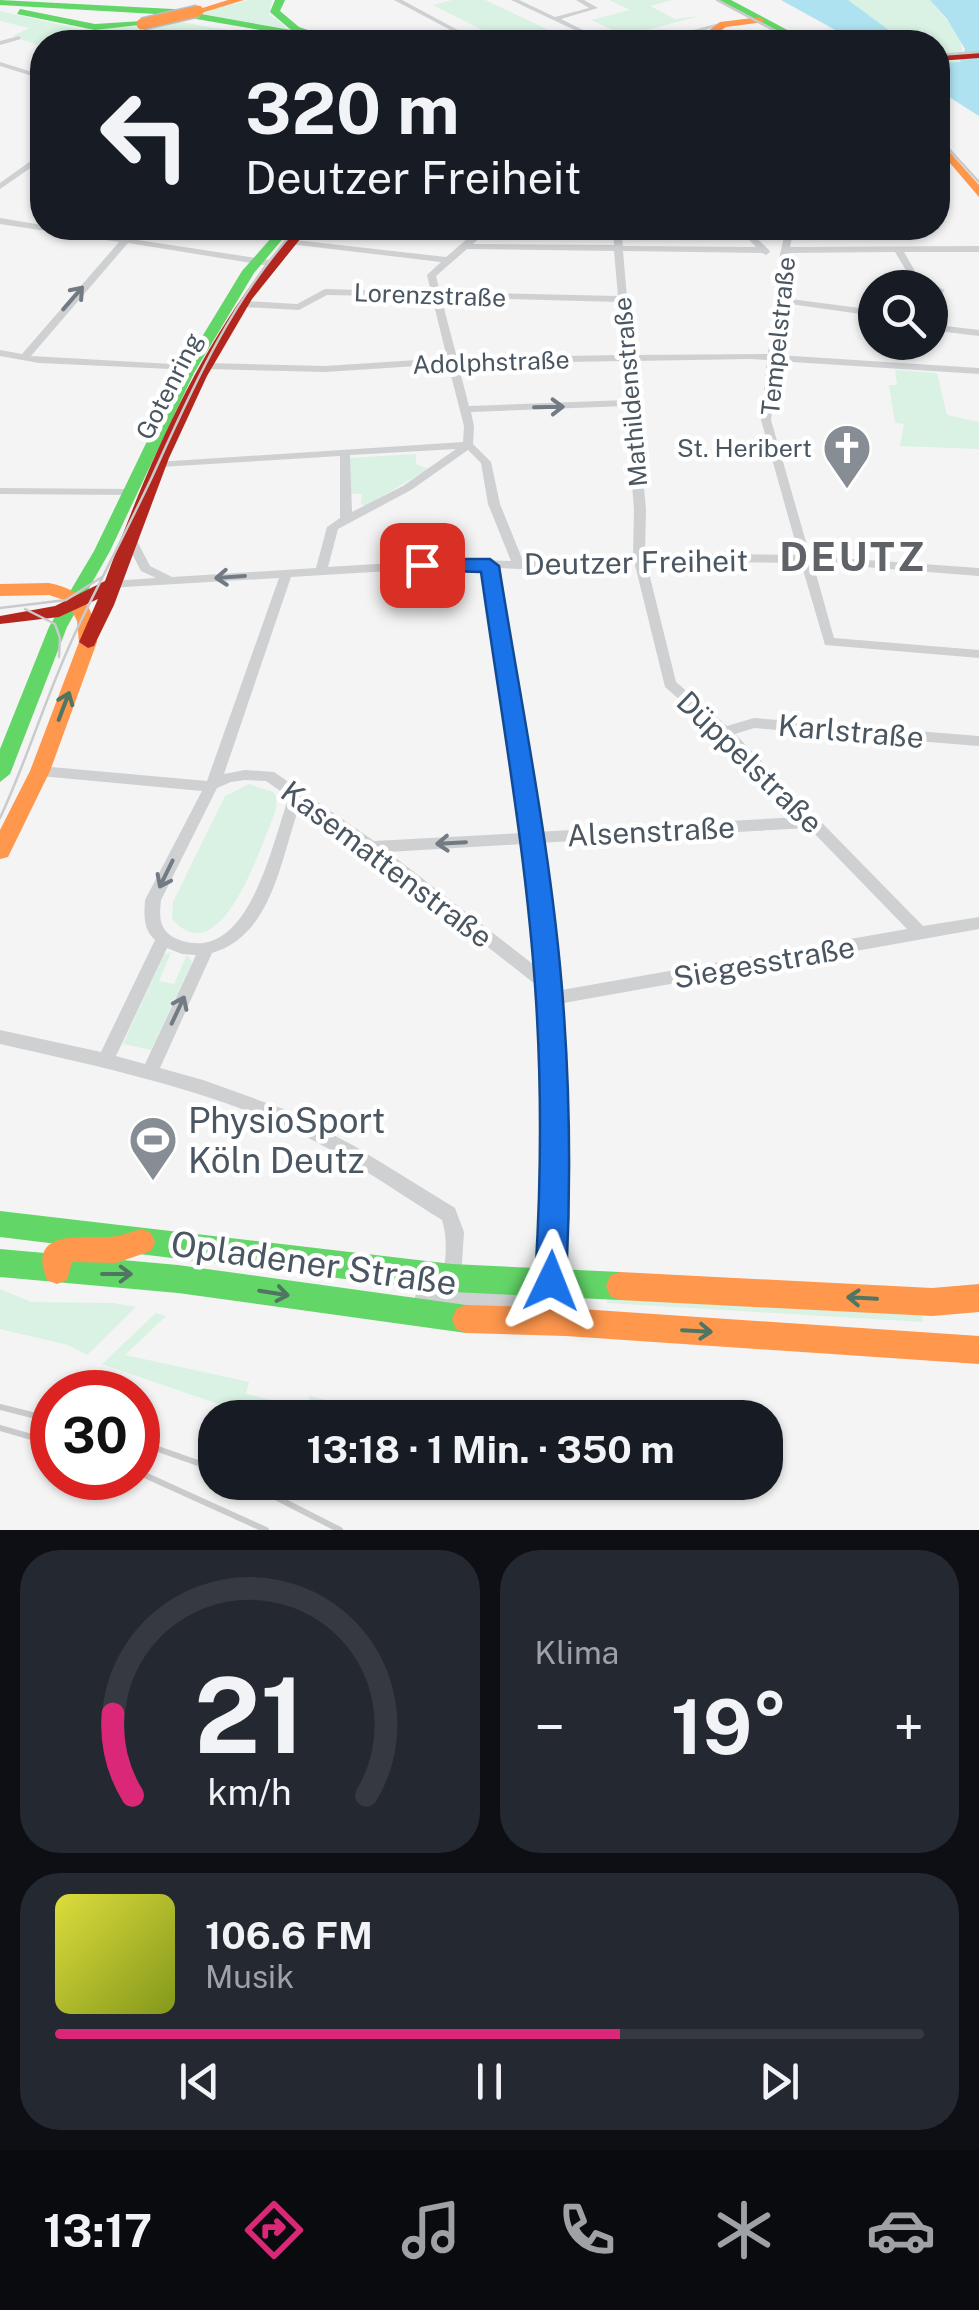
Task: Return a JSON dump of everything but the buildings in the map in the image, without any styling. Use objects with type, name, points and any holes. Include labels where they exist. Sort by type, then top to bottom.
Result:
[{"type":"main road","points":[[0,6],[189,5],[240,0]]},
{"type":"main road","points":[[280,0],[275,7],[279,17],[299,30]]},
{"type":"main road","points":[[707,0],[758,30]]},
{"type":"main road","points":[[90,5],[198,16],[266,30]]},
{"type":"main road","points":[[135,30],[189,5]]},
{"type":"main road","points":[[0,6],[166,16],[252,30]]},
{"type":"main road","points":[[0,6],[82,27],[120,30]]},
{"type":"main road","points":[[730,16],[768,22],[783,30]]},
{"type":"main road","points":[[950,54],[979,52]]},
{"type":"main road","points":[[950,142],[979,170]]},
{"type":"main road","points":[[950,161],[979,193]]},
{"type":"main road","name":"Gotenring","points":[[0,774],[55,634],[130,492],[262,263],[285,240]]},
{"type":"main road","name":"Gotenring","points":[[0,851],[40,771],[199,367],[242,304],[262,263]]},
{"type":"main road","points":[[3,620],[112,585]]},
{"type":"main road","points":[[0,590],[56,588],[76,596],[88,620],[88,642]]},
{"type":"main road","points":[[3,620],[41,624],[55,634]]},
{"type":"main road","name":"Opladener Straße","points":[[0,1224],[452,1278],[972,1304]]},
{"type":"main road","points":[[56,1270],[59,1254],[68,1249],[116,1250],[150,1240]]},
{"type":"main road","name":"Opladener Straße","points":[[0,1263],[143,1275],[455,1319],[566,1322],[979,1350]]},
{"type":"street","points":[[401,0],[455,30]]},
{"type":"street","points":[[514,0],[577,30]]},
{"type":"street","points":[[555,20],[595,8],[579,0]]},
{"type":"street","points":[[692,30],[730,16]]},
{"type":"street","points":[[0,43],[19,38]]},
{"type":"street","points":[[0,64],[30,73]]},
{"type":"street","points":[[0,187],[30,166]]},
{"type":"street","points":[[0,220],[30,225]]},
{"type":"street","points":[[119,240],[262,263]]},
{"type":"street","points":[[337,240],[446,260]]},
{"type":"street","points":[[470,240],[430,275],[465,409],[468,446],[486,462],[494,504],[519,565]]},
{"type":"street","name":"Mathildenstraße","points":[[618,240],[632,403],[639,558]]},
{"type":"street","points":[[753,240],[782,263]]},
{"type":"street","name":"Tempelstraße","points":[[788,240],[782,263],[766,420],[829,642],[979,654]]},
{"type":"street","points":[[25,357],[125,241]]},
{"type":"street","points":[[463,246],[763,250]]},
{"type":"street","points":[[898,249],[911,270]]},
{"type":"street","points":[[787,250],[979,250]]},
{"type":"street","name":"Lorenzstraße","points":[[242,304],[299,307],[325,292],[623,299]]},
{"type":"street","points":[[780,300],[858,311]]},
{"type":"street","points":[[948,330],[979,333]]},
{"type":"street","name":"Adolphstraße","points":[[0,353],[199,367],[325,369],[450,361],[773,357],[979,372]]},
{"type":"street","points":[[465,409],[632,403]]},
{"type":"street","points":[[161,464],[468,446]]},
{"type":"street","points":[[321,570],[333,526],[407,488],[468,446]]},
{"type":"street","points":[[345,454],[346,519]]},
{"type":"street","points":[[0,491],[130,492]]},
{"type":"street","points":[[130,538],[145,568],[172,581]]},
{"type":"street","name":"Deutzer Freiheit","points":[[112,585],[474,562],[490,566],[639,558],[806,559],[979,572]]},
{"type":"street","name":"Düppelstraße","points":[[639,558],[670,684],[725,732],[921,934]]},
{"type":"street","points":[[423,1301],[535,1297],[551,1281],[556,1178],[548,992],[531,838],[490,566]]},
{"type":"street","points":[[287,573],[219,770],[149,913],[152,928],[163,940],[191,949],[206,948],[227,942],[250,919],[300,799]]},
{"type":"street","name":"Karlstraße","points":[[725,732],[754,723],[979,741]]},
{"type":"street","name":"Kasemattenstraße","points":[[40,771],[209,786],[225,778],[268,776],[371,847],[548,992]]},
{"type":"street","name":"Alsenstraße","points":[[371,847],[811,822]]},
{"type":"street","name":"Siegesstraße","points":[[548,992],[979,923]]},
{"type":"street","points":[[105,1060],[163,940]]},
{"type":"street","points":[[150,1072],[206,948]]},
{"type":"street","points":[[9,1039],[150,1072],[283,1117],[449,1214],[456,1232],[452,1278],[444,1293],[394,1311]]},
{"type":"green space","points":[[249,0],[272,0],[269,14],[288,29],[196,13]]},
{"type":"green space","points":[[452,0],[485,0],[549,30],[482,30],[433,5]]},
{"type":"green space","points":[[609,0],[672,0],[650,6],[675,19],[699,16],[647,30],[612,30],[591,20],[630,10]]},
{"type":"green space","points":[[848,0],[930,0],[959,35],[964,58],[950,64],[950,30],[889,30]]},
{"type":"green space","points":[[0,11],[79,29],[170,20],[228,30],[30,30],[30,42],[13,36],[29,28],[0,21]]},
{"type":"green space","points":[[895,370],[937,373],[947,415],[979,422],[979,449],[900,446],[904,424],[895,423],[889,385],[897,385]]},
{"type":"green space","points":[[416,454],[416,464],[428,469],[366,506],[361,504],[362,494],[351,494],[350,458]]},
{"type":"green space","points":[[249,784],[273,792],[277,798],[275,813],[237,899],[207,931],[190,932],[172,919],[173,902],[225,796]]},
{"type":"green space","points":[[171,952],[159,981],[174,984],[187,955],[192,962],[151,1050],[123,1044],[164,955]]},
{"type":"green space","points":[[0,1289],[31,1302],[136,1307],[87,1355],[68,1345],[0,1329]]},
{"type":"green space","points":[[607,1293],[921,1311],[923,1322],[607,1303]]},
{"type":"green space","points":[[156,1313],[166,1316],[125,1355],[249,1382],[246,1394],[272,1400],[207,1400],[160,1384],[160,1370],[119,1370],[102,1364]]},
{"type":"water","points":[[781,0],[848,0],[889,30],[835,30]]},
{"type":"water","points":[[930,0],[979,0],[979,116],[950,98],[950,62],[960,62],[965,49]]},
{"type":"tram line","points":[[717,0],[773,30]]},
{"type":"tram line","points":[[950,54],[979,52]]},
{"type":"tram line","points":[[950,150],[979,182]]},
{"type":"tram line","points":[[0,818],[67,650],[198,379],[252,285],[287,240]]},
{"type":"tram line","points":[[0,608],[66,600],[102,577]]},
{"type":"tram line","points":[[25,609],[55,624],[60,638],[59,657]]},
{"type":"railway","points":[[0,1407],[30,1414]]},
{"type":"railway","points":[[0,1428],[30,1437]]},
{"type":"railway","points":[[160,1450],[198,1463]]},
{"type":"railway","points":[[160,1482],[266,1530]]},
{"type":"railway","points":[[281,1500],[340,1530]]},
{"type":"traffic: fast","points":[[280,0],[275,12],[299,30]]},
{"type":"traffic: fast","points":[[724,0],[782,30]]},
{"type":"traffic: fast","points":[[0,2],[173,12],[275,30]]},
{"type":"traffic: fast","points":[[20,12],[95,27],[142,24]]},
{"type":"traffic: fast","points":[[0,774],[58,627],[102,551],[187,373],[249,271],[276,240]]},
{"type":"traffic: fast","points":[[0,1224],[452,1278],[620,1286]]},
{"type":"traffic: fast","points":[[0,1263],[178,1279],[466,1319]]},
{"type":"traffic: slow","points":[[198,11],[239,0]]},
{"type":"traffic: slow","points":[[142,24],[198,11]]},
{"type":"traffic: slow","points":[[715,30],[723,24],[761,20]]},
{"type":"traffic: slow","points":[[950,157],[979,193]]},
{"type":"traffic: slow","points":[[0,590],[49,589],[73,597],[81,606],[88,642],[40,771],[0,851]]},
{"type":"traffic: slow","points":[[57,1270],[59,1255],[68,1249],[116,1250],[142,1242]]},
{"type":"traffic: slow","points":[[620,1286],[932,1302],[979,1298]]},
{"type":"traffic: slow","points":[[466,1319],[566,1322],[979,1350]]},
{"type":"traffic: jam","points":[[950,57],[979,55]]},
{"type":"traffic: jam","points":[[88,642],[162,458],[200,376],[246,298],[292,240]]},
{"type":"traffic: jam","points":[[6,620],[59,611],[112,585]]},
{"type":"place","name":"St. Heribert","points":[[847,490]]},
{"type":"place","name":"PhysioSport Köln Deutz","points":[[153,1182]]},
{"type":"district","name":"DEUTZ","points":[[853,556]]},
{"type":"route","points":[[422,565],[474,562],[490,566],[531,838],[550,999],[556,1178],[551,1281]]}]
